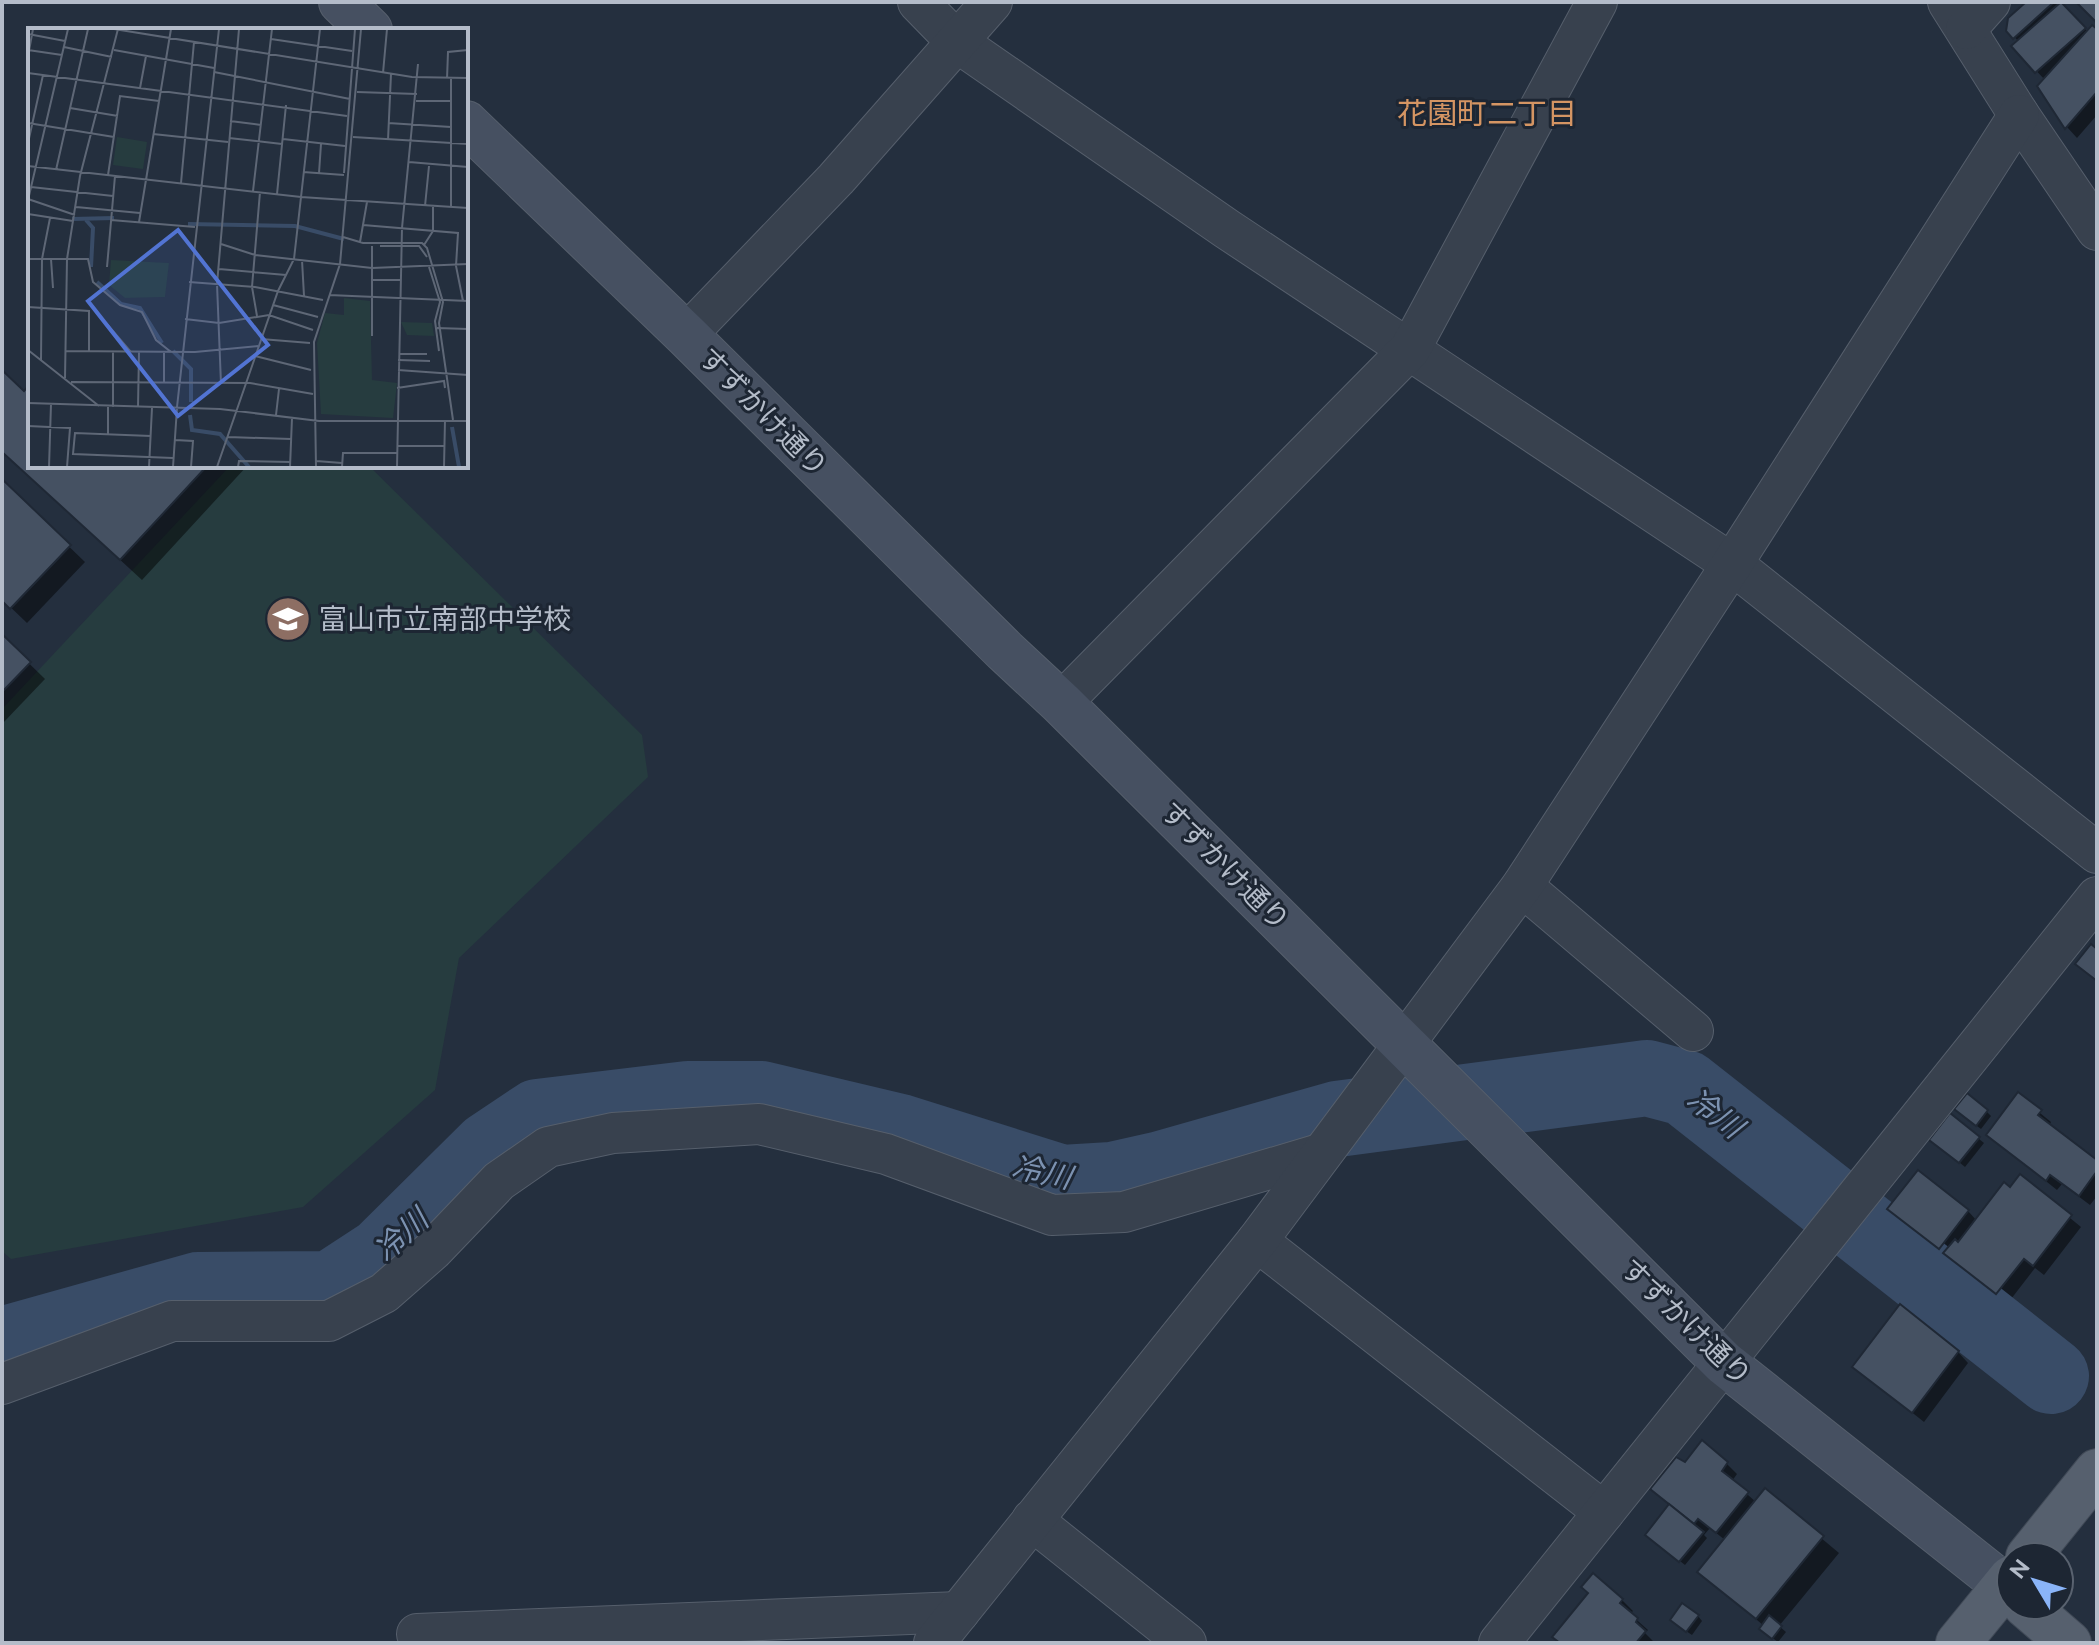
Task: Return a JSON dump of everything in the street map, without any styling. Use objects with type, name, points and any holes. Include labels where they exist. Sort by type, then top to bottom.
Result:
[{"type":"main road","points":[[2047,1541],[2097,1471]]},
{"type":"main road","points":[[1958,1643],[1995,1605]]},
{"type":"main road","points":[[2049,1621],[2069,1643]]},
{"type":"street","points":[[341,2],[368,28]]},
{"type":"street","points":[[918,2],[957,42],[1227,229],[1732,564],[2097,853]]},
{"type":"street","points":[[686,335],[836,179],[992,2]]},
{"type":"street","points":[[1061,703],[1410,349],[1597,2]]},
{"type":"street","points":[[1968,11],[2019,115],[2097,230]]},
{"type":"street","points":[[934,1643],[1257,1241],[1522,886],[2019,115]]},
{"type":"street","name":"すずかけ通り","points":[[468,125],[1061,703],[1724,1363],[1995,1568]]},
{"type":"street","points":[[1522,886],[1693,1031]]},
{"type":"street","points":[[1499,1643],[2097,897]]},
{"type":"street","points":[[2,1384],[172,1321],[329,1321],[384,1293],[433,1250],[499,1181],[548,1147],[613,1133],[759,1124],[886,1154],[1052,1215],[1124,1212],[1320,1154]]},
{"type":"street","points":[[1257,1241],[1604,1512]]},
{"type":"street","points":[[1032,1520],[1186,1643]]},
{"type":"street","points":[[417,1634],[959,1612]]},
{"type":"green space","name":"富山市立南部中学校","points":[[228,468],[371,468],[642,735],[648,777],[459,958],[435,1090],[303,1207],[11,1259],[2,1251],[2,709]]},
{"type":"building","points":[[2026,2],[2054,2],[2013,39],[2006,31],[2008,18]]},
{"type":"building","points":[[2061,2],[2086,28],[2035,73],[2011,46]]},
{"type":"building","points":[[2076,2],[2097,2],[2097,23]]},
{"type":"building","points":[[2092,25],[2097,29],[2097,92],[2065,129],[2037,86]]},
{"type":"building","points":[[2,370],[24,391],[28,386],[28,468],[205,468],[120,560],[2,452]]},
{"type":"building","points":[[2,479],[71,545],[10,609],[2,601]]},
{"type":"building","points":[[2,634],[31,662],[2,692]]},
{"type":"building","points":[[2091,944],[2097,949],[2097,981],[2075,964]]},
{"type":"building","points":[[2018,1092],[2042,1110],[2038,1115],[2097,1160],[2097,1171],[2079,1196],[2050,1175],[2046,1181],[1986,1135]]},
{"type":"building","points":[[1967,1093],[1988,1110],[1976,1126],[1954,1109]]},
{"type":"building","points":[[1950,1113],[1980,1137],[1959,1163],[1929,1140]]},
{"type":"building","points":[[1918,1170],[1969,1210],[1939,1249],[1887,1209]]},
{"type":"building","points":[[2020,1174],[2072,1215],[2033,1266],[2024,1259],[1996,1294],[1943,1253],[1955,1239],[1958,1242],[2004,1182],[2010,1187]]},
{"type":"building","points":[[1900,1304],[1959,1351],[1912,1413],[1852,1367]]},
{"type":"building","points":[[1702,1440],[1728,1462],[1722,1471],[1749,1492],[1716,1533],[1698,1519],[1694,1524],[1650,1489],[1676,1457],[1685,1462]]},
{"type":"building","points":[[1765,1488],[1824,1536],[1756,1619],[1697,1572]]},
{"type":"building","points":[[1669,1504],[1704,1532],[1679,1562],[1645,1535]]},
{"type":"building","points":[[1593,1573],[1623,1599],[1620,1603],[1638,1618],[1636,1622],[1646,1631],[1636,1643],[1560,1643],[1552,1637],[1588,1593],[1581,1587]]},
{"type":"building","points":[[1682,1603],[1699,1615],[1686,1632],[1670,1620]]},
{"type":"building","points":[[1769,1615],[1782,1626],[1772,1639],[1759,1629]]},
{"type":"waterway","name":"冷川","points":[[2,1345],[198,1290],[331,1289],[383,1255],[490,1149],[538,1117],[688,1099],[761,1099],[900,1132],[1062,1183],[1112,1180],[1161,1169],[1337,1119],[1647,1078],[1685,1088],[2051,1376]]},
{"type":"place","name":"富山市立南部中学校","points":[[288,619]]},
{"type":"district","name":"花園町二丁目","points":[[1487,113]]}]
